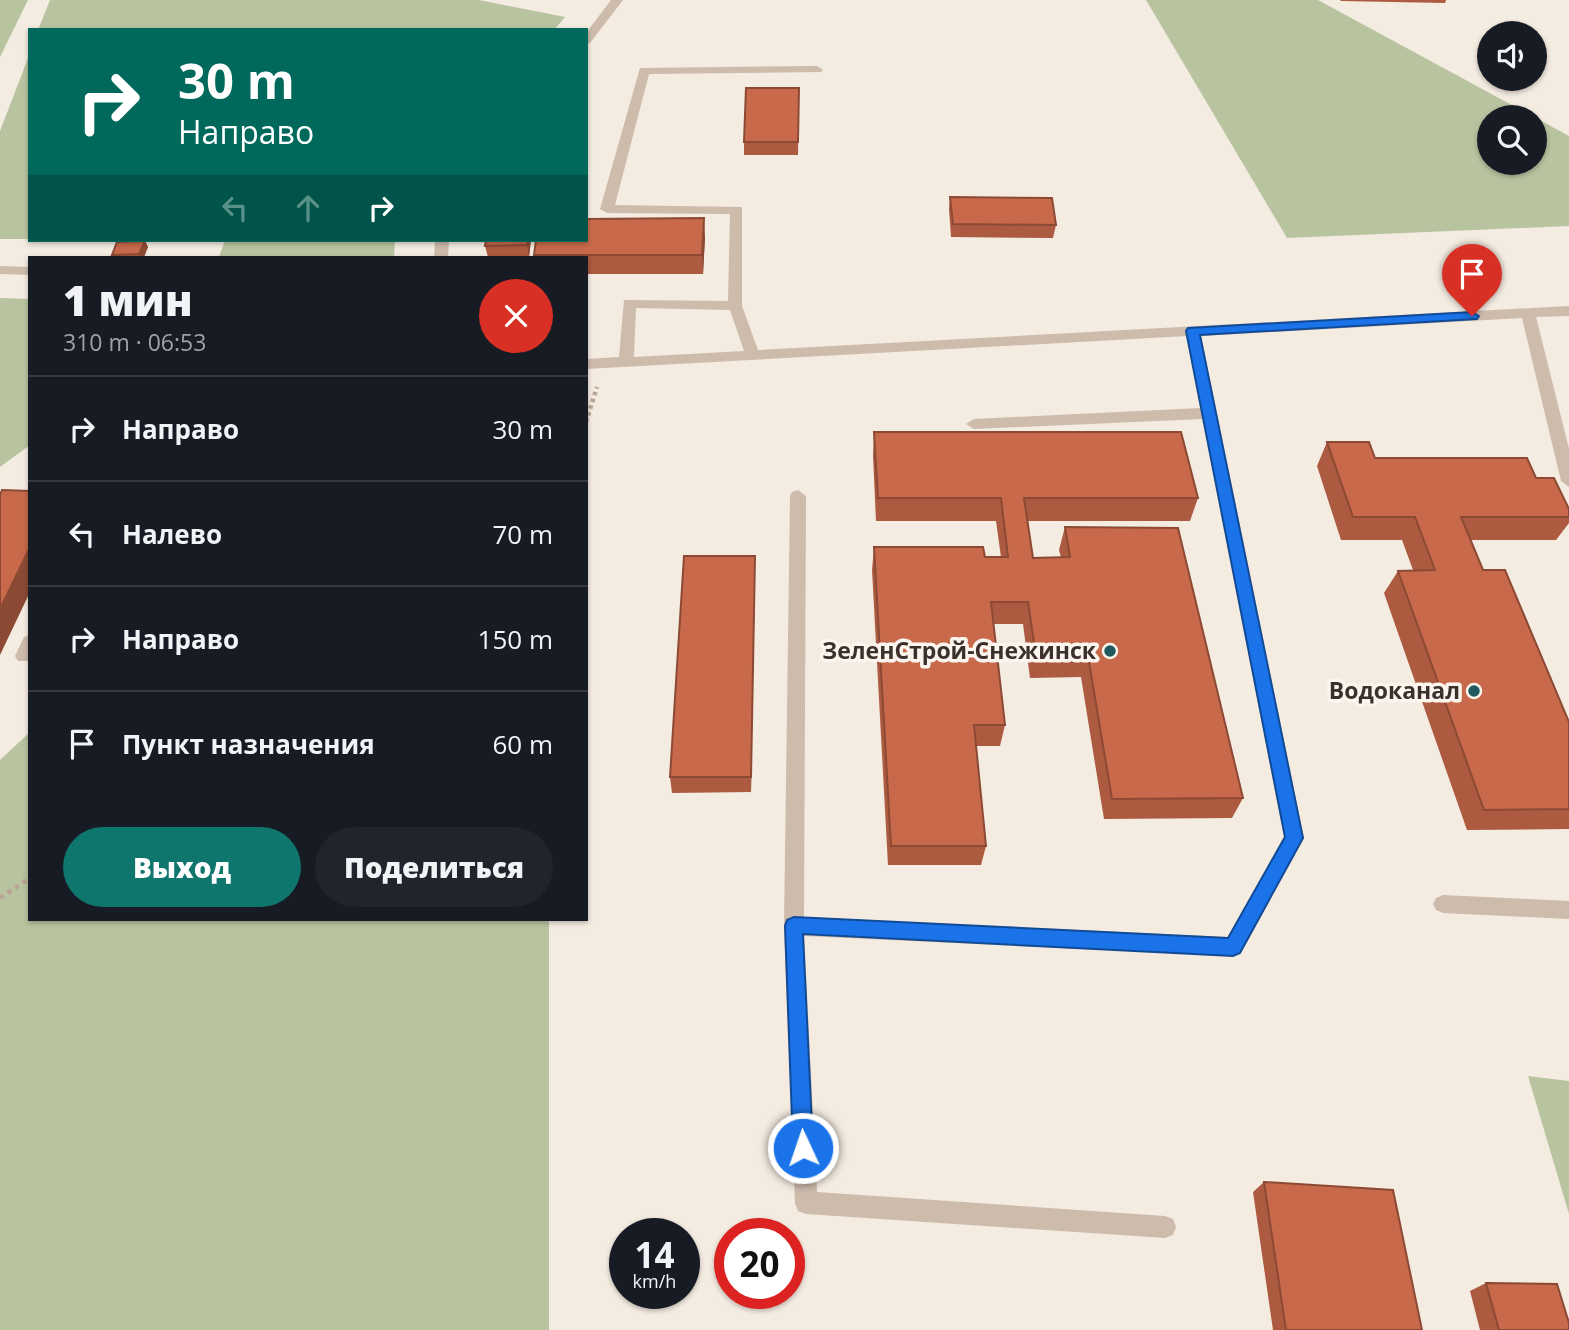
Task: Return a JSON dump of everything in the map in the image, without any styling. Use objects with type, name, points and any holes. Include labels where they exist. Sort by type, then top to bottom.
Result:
[{"type":"lane","points":[[588,38],[617,0]]},
{"type":"lane","points":[[753,355],[735,306],[737,210],[607,209],[644,70],[817,70]]},
{"type":"lane","points":[[0,270],[28,271]]},
{"type":"lane","points":[[626,362],[629,303],[735,306]]},
{"type":"lane","points":[[588,364],[1569,311]]},
{"type":"lane","points":[[1528,313],[1569,481]]},
{"type":"lane","points":[[794,926],[1233,947],[1294,838],[1193,331]]},
{"type":"lane","points":[[974,424],[1209,413]]},
{"type":"lane","points":[[798,496],[794,926],[806,1203],[1165,1227]]},
{"type":"lane","points":[[1443,904],[1569,910]]},
{"type":"path","points":[[588,415],[604,363]]},
{"type":"path","points":[[0,898],[28,879]]},
{"type":"green space","points":[[0,0],[28,0],[0,57]]},
{"type":"green space","points":[[50,0],[479,0],[565,17],[556,28],[39,28]]},
{"type":"green space","points":[[1146,0],[1318,0],[1477,86],[1477,91],[1486,91],[1512,105],[1477,105],[1477,175],[1547,175],[1547,124],[1569,136],[1569,226],[1287,238]]},
{"type":"green space","points":[[28,58],[28,239],[0,239],[0,131]]},
{"type":"green space","points":[[224,242],[395,242],[394,256],[219,256]]},
{"type":"green space","points":[[0,298],[28,299],[28,446],[0,467]]},
{"type":"green space","points":[[28,734],[28,921],[549,921],[549,1330],[0,1330],[0,760]]},
{"type":"green space","points":[[1528,1076],[1569,1081],[1569,1214]]},
{"type":"building","points":[[746,88],[799,88],[798,142],[744,142]]},
{"type":"building","points":[[950,197],[1052,198],[1056,225],[953,224]]},
{"type":"building","points":[[704,218],[702,255],[534,255],[536,242],[588,242],[588,219]]},
{"type":"building","points":[[117,242],[145,242],[139,254],[112,255]]},
{"type":"building","points":[[486,242],[527,242],[527,245],[485,246]]},
{"type":"building","name":"ЗеленСтрой-Снежинск","points":[[874,432],[1181,432],[1198,498],[1024,498],[1033,558],[1070,557],[1065,527],[1178,528],[1243,798],[1112,799],[1088,656],[1036,656],[1028,602],[991,602],[1005,725],[974,725],[986,846],[891,846],[874,547],[983,547],[985,557],[1008,557],[1001,498],[878,498]]},
{"type":"building","name":"Водоканал","points":[[1327,442],[1369,442],[1375,458],[1527,458],[1536,478],[1554,478],[1569,509],[1569,517],[1461,517],[1483,570],[1505,570],[1569,722],[1569,809],[1484,810],[1398,571],[1435,570],[1415,517],[1353,517]]},
{"type":"building","points":[[2,490],[28,491],[28,551],[0,609]]},
{"type":"building","points":[[684,556],[755,556],[751,777],[670,777]]},
{"type":"building","points":[[1264,1182],[1393,1190],[1422,1330],[1286,1330]]},
{"type":"building","points":[[1486,1283],[1557,1284],[1569,1330],[1499,1330]]},
{"type":"place","name":"ЗеленСтрой-Снежинск","points":[[1110,651]]},
{"type":"place","name":"Водоканал","points":[[1474,691]]},
{"type":"route","points":[[803,1148],[794,926],[1233,947],[1294,838],[1193,331],[1472,316]]}]
